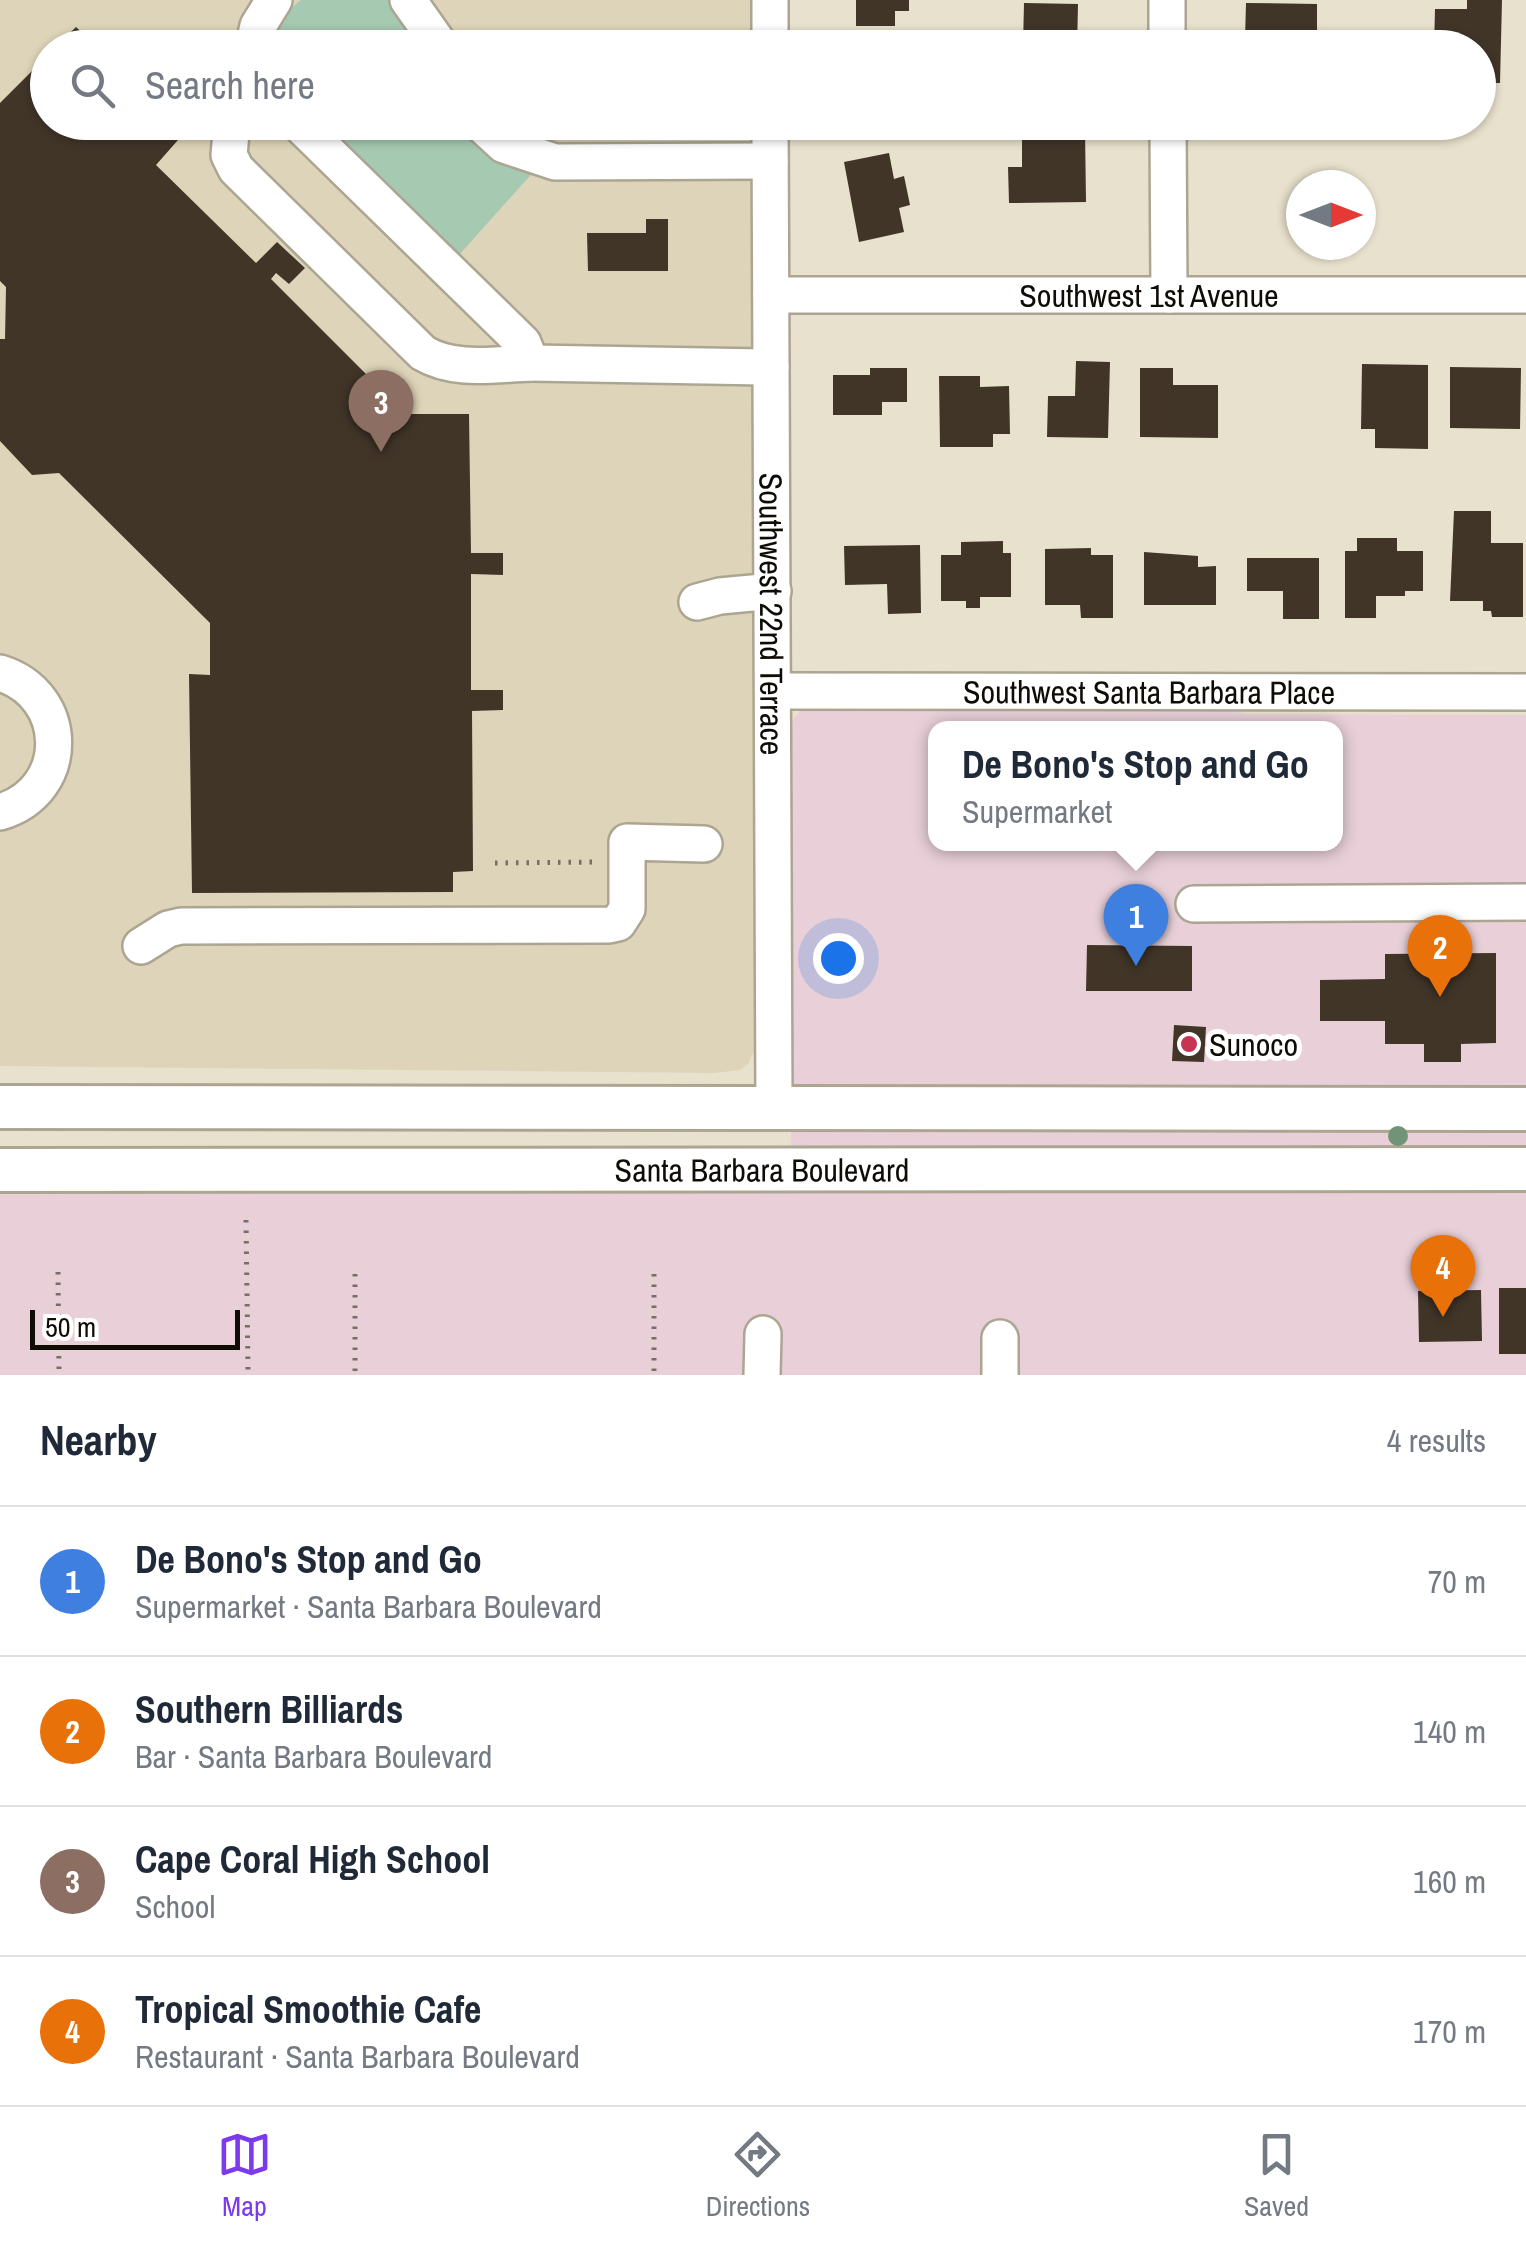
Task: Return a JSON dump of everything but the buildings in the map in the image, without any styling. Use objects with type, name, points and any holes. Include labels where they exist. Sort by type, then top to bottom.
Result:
[{"type":"main road","name":"Santa Barbara Boulevard","points":[[0,1107],[1526,1109]]},
{"type":"main road","name":"Santa Barbara Boulevard","points":[[0,1170],[1526,1169]]},
{"type":"street","points":[[257,30],[274,0]]},
{"type":"street","points":[[408,0],[429,30]]},
{"type":"street","points":[[770,0],[770,30]]},
{"type":"street","points":[[1167,0],[1167,30]]},
{"type":"street","points":[[231,140],[230,155],[236,169],[436,361],[456,365],[771,367]]},
{"type":"street","points":[[315,140],[524,344],[531,363]]},
{"type":"street","points":[[499,140],[555,162],[770,161]]},
{"type":"street","name":"Southwest 22nd Terrace","points":[[770,140],[774,1109]]},
{"type":"street","points":[[1168,140],[1168,296]]},
{"type":"street","name":"Southwest 1st Avenue","points":[[770,296],[1526,296]]},
{"type":"street","points":[[697,602],[773,592]]},
{"type":"street","points":[[0,672],[25,684],[37,696],[46,710],[54,742],[46,775],[37,789],[25,800],[0,812]]},
{"type":"street","name":"Southwest Santa Barbara Place","points":[[774,691],[1526,692]]},
{"type":"street","points":[[141,946],[168,929],[181,926],[618,923],[627,909],[628,842],[704,844]]},
{"type":"street","points":[[1194,904],[1526,902]]},
{"type":"street","points":[[762,1375],[763,1334]]},
{"type":"street","points":[[1000,1338],[1000,1375]]},
{"type":"path","points":[[495,863],[596,862]]},
{"type":"path","points":[[246,1220],[248,1370]]},
{"type":"path","points":[[58,1272],[60,1372]]},
{"type":"path","points":[[355,1274],[355,1371]]},
{"type":"path","points":[[654,1274],[654,1372]]},
{"type":"shaded area","points":[[0,0],[760,0],[760,30],[30,30],[30,140],[760,140],[762,1020],[748,1064],[740,1070],[715,1073],[0,1066]]},
{"type":"shaded area","points":[[1165,702],[1248,714],[1526,715],[1526,1375],[0,1375],[0,1193],[791,1193],[790,724],[810,703]]},
{"type":"green space","points":[[301,0],[398,0],[420,30],[279,30]]},
{"type":"green space","points":[[331,140],[512,140],[537,168],[459,255]]},
{"type":"place","name":"Cape Coral High School","points":[[381,452]]},
{"type":"place","name":"De Bono's Stop and Go","points":[[1136,966]]},
{"type":"place","name":"Southern Billiards","points":[[1440,997]]},
{"type":"place","name":"Sunoco","points":[[1189,1044]]},
{"type":"place","name":"Tropical Smoothie Cafe","points":[[1443,1317]]}]
